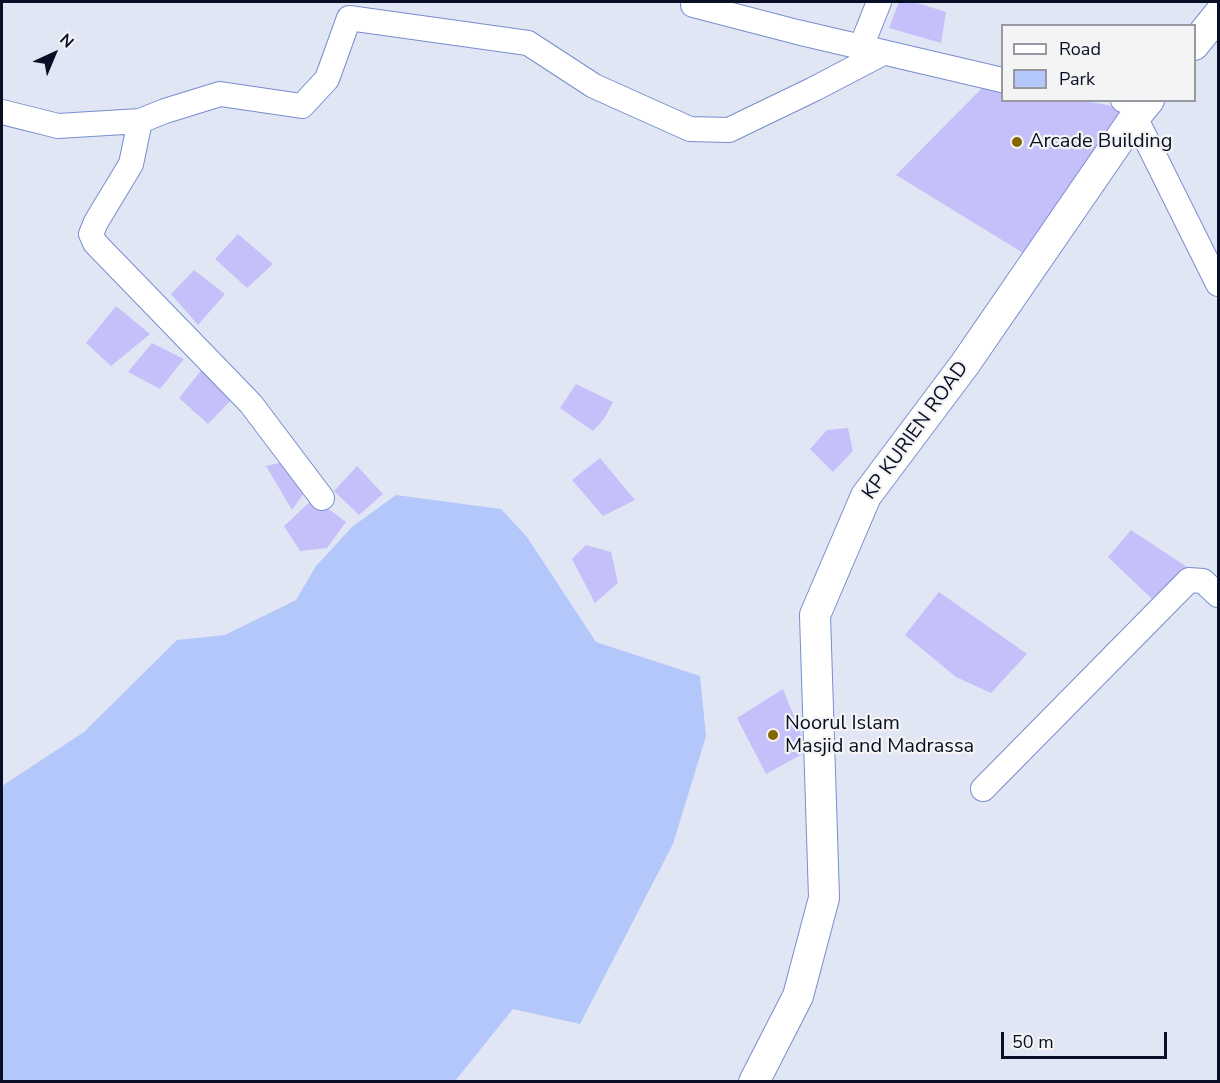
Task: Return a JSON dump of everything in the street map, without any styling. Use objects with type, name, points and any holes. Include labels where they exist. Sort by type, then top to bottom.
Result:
[{"type":"street","points":[[2,112],[58,126],[140,121],[220,94],[302,106],[327,79],[349,18],[528,43],[594,86],[690,129],[729,130],[814,89],[872,50],[879,2]]},
{"type":"street","points":[[693,5],[1001,80]]},
{"type":"street","points":[[1196,42],[1218,15]]},
{"type":"street","points":[[1138,105],[1218,284]]},
{"type":"street","name":"KP KURIEN ROAD","points":[[754,1082],[798,996],[824,898],[815,615],[866,496],[965,364],[1138,105]]},
{"type":"street","points":[[140,121],[131,164],[91,234],[95,243],[251,404],[322,498]]},
{"type":"street","points":[[983,789],[1189,580],[1203,581],[1218,595]]},
{"type":"green space","points":[[396,495],[501,509],[527,537],[596,642],[700,676],[706,736],[673,844],[580,1024],[513,1009],[455,1081],[2,1081],[2,786],[84,732],[177,640],[225,635],[296,600],[316,566],[352,527]]},
{"type":"building","points":[[899,2],[914,2],[946,12],[941,43],[889,28]]},
{"type":"building","name":"Arcade Building","points":[[985,85],[1001,88],[1001,102],[1090,102],[1129,109],[1028,256],[896,175]]},
{"type":"building","points":[[238,234],[273,264],[247,288],[215,259]]},
{"type":"building","points":[[194,270],[225,294],[198,325],[171,294]]},
{"type":"building","points":[[116,306],[150,334],[111,366],[86,343]]},
{"type":"building","points":[[152,343],[184,359],[160,389],[128,372]]},
{"type":"building","points":[[203,368],[235,396],[208,424],[179,398]]},
{"type":"building","points":[[576,384],[613,402],[604,419],[593,431],[560,408]]},
{"type":"building","points":[[848,428],[853,451],[833,472],[810,449],[827,430]]},
{"type":"building","points":[[600,458],[635,500],[603,516],[572,480]]},
{"type":"building","points":[[284,462],[304,493],[292,510],[266,466]]},
{"type":"building","points":[[357,466],[383,494],[359,515],[334,491]]},
{"type":"building","points":[[314,498],[346,522],[327,548],[300,551],[284,526]]},
{"type":"building","points":[[1131,530],[1187,567],[1152,599],[1108,557]]},
{"type":"building","points":[[586,545],[611,552],[618,583],[595,603],[572,559]]},
{"type":"building","points":[[939,592],[1027,654],[991,693],[956,677],[905,635]]},
{"type":"building","name":"Noorul Islam Masjid and Madrassa","points":[[783,689],[808,751],[766,774],[737,718]]},
{"type":"place","name":"Arcade Building","points":[[1017,142]]},
{"type":"place","name":"Noorul Islam Masjid and Madrassa","points":[[773,735]]}]
